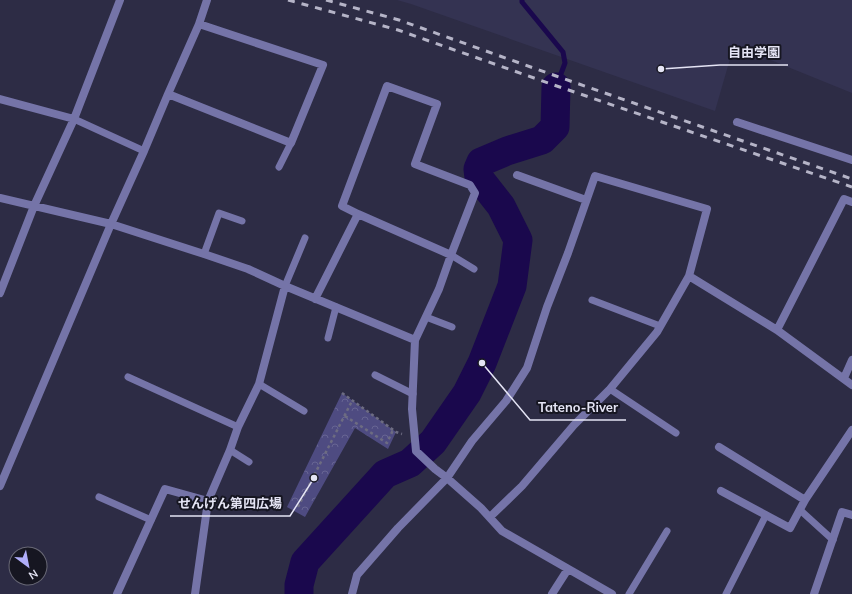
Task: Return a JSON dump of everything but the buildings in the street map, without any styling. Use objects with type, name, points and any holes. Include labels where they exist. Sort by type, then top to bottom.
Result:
[{"type":"street","points":[[0,293],[34,206],[74,118],[120,0]]},
{"type":"street","points":[[0,486],[111,224],[199,24],[207,0]]},
{"type":"street","points":[[168,94],[291,143],[323,65],[199,24]]},
{"type":"street","points":[[451,255],[342,206],[387,86],[437,104],[415,164],[470,184],[475,193],[439,289],[415,340],[412,409],[416,451],[481,508],[502,531],[612,594]]},
{"type":"street","points":[[0,99],[74,118]]},
{"type":"street","points":[[737,122],[852,160]]},
{"type":"street","points":[[517,175],[586,200]]},
{"type":"street","points":[[352,594],[357,575],[398,528],[447,478],[472,441],[506,401],[527,368],[547,307],[595,176],[708,209],[690,276],[657,332],[610,389],[574,425],[522,486],[490,517]]},
{"type":"street","points":[[0,198],[111,224],[248,269],[315,299],[415,340]]},
{"type":"street","points":[[777,330],[844,199],[852,202]]},
{"type":"street","points":[[315,299],[358,214]]},
{"type":"street","points":[[690,276],[777,330],[852,385]]},
{"type":"street","points":[[195,594],[208,501],[230,450],[238,427],[259,384],[285,286]]},
{"type":"street","points":[[844,378],[852,360]]},
{"type":"street","points":[[721,491],[790,528],[805,500],[852,430]]},
{"type":"street","points":[[719,447],[805,500]]},
{"type":"street","points":[[117,594],[165,489],[208,501]]},
{"type":"street","points":[[814,594],[842,512],[852,515]]},
{"type":"street","points":[[552,594],[568,569]]},
{"type":"lane","points":[[74,118],[144,151]]},
{"type":"lane","points":[[280,167],[291,143]]},
{"type":"lane","points":[[204,254],[219,213],[242,221]]},
{"type":"lane","points":[[285,286],[305,238]]},
{"type":"lane","points":[[451,255],[474,269]]},
{"type":"lane","points":[[592,300],[660,326]]},
{"type":"lane","points":[[328,338],[336,307]]},
{"type":"lane","points":[[426,317],[452,328]]},
{"type":"lane","points":[[376,375],[413,394]]},
{"type":"lane","points":[[128,377],[238,427]]},
{"type":"lane","points":[[259,384],[304,411]]},
{"type":"lane","points":[[610,389],[676,433]]},
{"type":"lane","points":[[230,450],[249,462]]},
{"type":"lane","points":[[99,497],[150,520]]},
{"type":"lane","points":[[800,510],[833,540]]},
{"type":"lane","points":[[726,594],[766,515]]},
{"type":"lane","points":[[630,594],[667,531]]},
{"type":"path","points":[[342,393],[396,432],[415,439]]},
{"type":"path","points":[[298,506],[352,401]]},
{"type":"path","points":[[345,416],[387,443],[393,430]]},
{"type":"shaded area","points":[[397,0],[852,0],[852,93],[734,45],[715,111]]},
{"type":"green space","points":[[342,393],[396,432],[388,449],[355,428],[305,517],[287,507]]},
{"type":"waterway","points":[[522,0],[522,2],[563,52],[565,63],[556,87]]},
{"type":"waterway","points":[[299,594],[299,585],[305,562],[385,474],[410,463],[433,442],[467,393],[482,363],[512,286],[518,240],[501,206],[479,178],[478,169],[481,162],[507,151],[542,140],[555,127],[556,87]]},
{"type":"railway","points":[[288,0],[398,30],[852,187]]},
{"type":"railway","points":[[326,0],[399,20],[852,179]]},
{"type":"place","name":"自由学園","points":[[661,69]]},
{"type":"place","name":"Tateno-River","points":[[482,363]]},
{"type":"place","name":"せんげん第四広場","points":[[314,478]]}]
